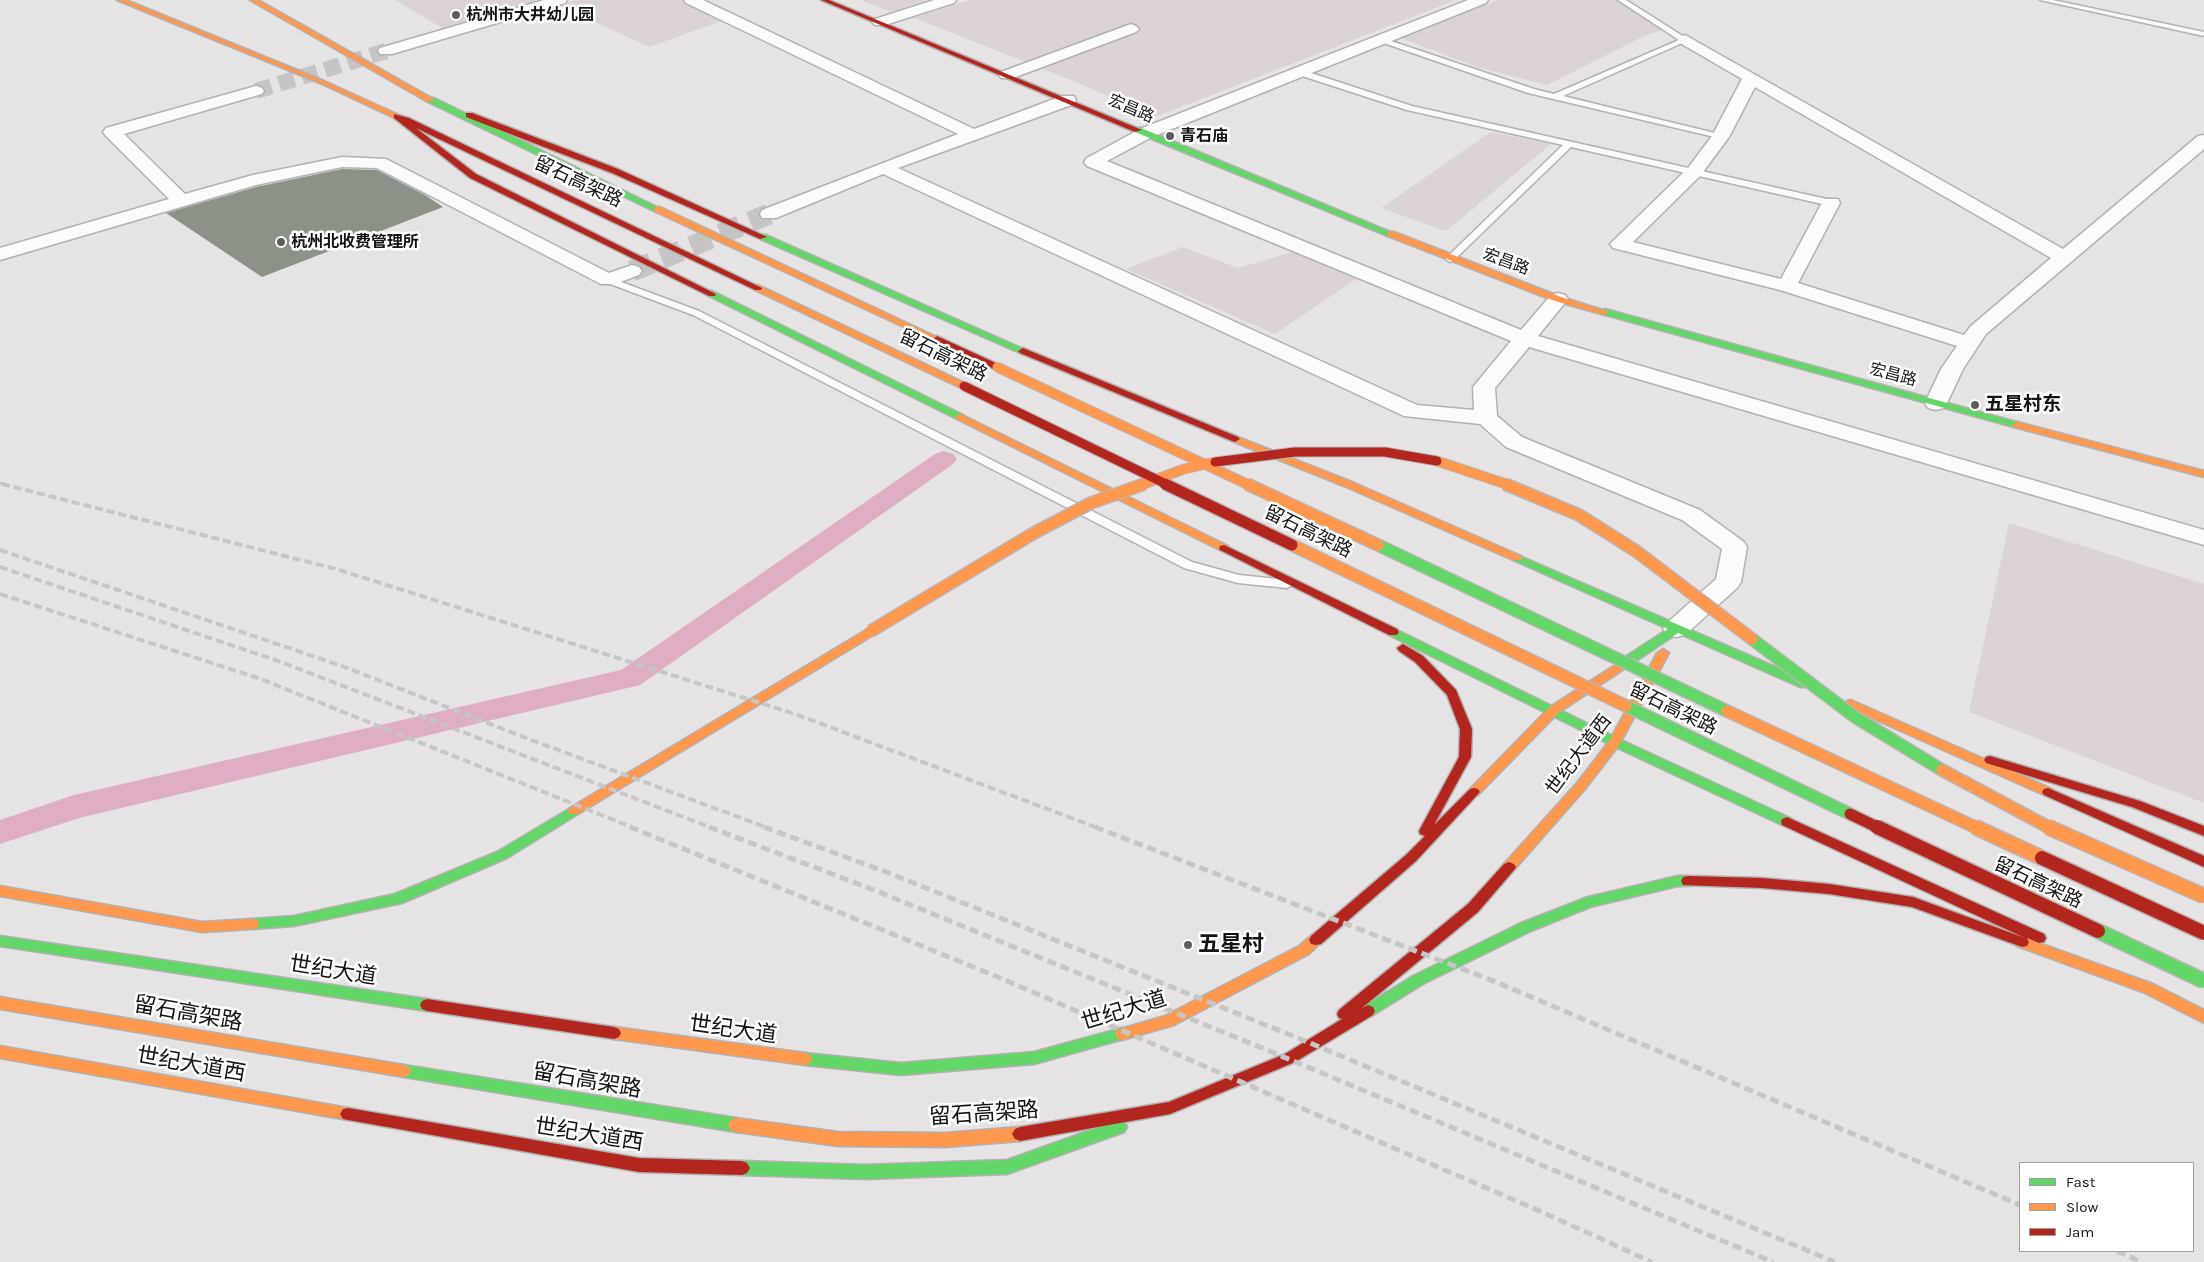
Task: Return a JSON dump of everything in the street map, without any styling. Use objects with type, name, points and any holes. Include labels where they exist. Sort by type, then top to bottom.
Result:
[{"type":"main road","points":[[120,0],[322,82],[397,116],[473,176],[1554,710],[1615,742],[2148,988],[2204,1017]]},
{"type":"main road","points":[[253,0],[438,102],[615,171],[921,308],[1073,373],[1348,484],[1680,631],[1952,748],[2204,862]]},
{"type":"main road","name":"宏昌路","points":[[824,0],[1450,260],[1558,299],[1936,403],[2204,474]]},
{"type":"main road","name":"留石高架路","points":[[438,102],[718,238],[1212,466],[1829,759],[2204,933]]},
{"type":"main road","name":"留石高架路","points":[[397,116],[964,386],[1806,793],[2204,981]]},
{"type":"main road","points":[[0,892],[202,927],[294,921],[397,899],[502,855],[1034,533],[1091,503],[1184,469],[1222,461],[1295,452],[1334,451],[1385,452],[1428,459],[1474,472],[1579,515],[1636,550],[1855,717],[1936,767],[2052,829],[2204,896]]},
{"type":"main road","points":[[1337,603],[1419,659],[1452,693],[1466,729],[1464,757],[1411,858]]},
{"type":"main road","name":"世纪大道西","points":[[1411,858],[1554,710],[1680,631]]},
{"type":"main road","name":"世纪大道西","points":[[1290,1058],[1472,908],[1581,786],[1615,742],[1680,631]]},
{"type":"main road","points":[[1952,748],[2136,804],[2204,831]]},
{"type":"main road","name":"世纪大道","points":[[0,941],[763,1055],[901,1069],[1034,1058],[1169,1021],[1304,950],[1411,858]]},
{"type":"main road","points":[[1170,1108],[1290,1058],[1418,980],[1526,927],[1588,902],[1678,881],[1762,883],[1829,889],[1913,902],[2148,988]]},
{"type":"main road","name":"留石高架路","points":[[0,1003],[697,1120],[838,1138],[946,1140],[1012,1136],[1170,1108]]},
{"type":"main road","name":"世纪大道西","points":[[0,1052],[639,1165],[865,1172],[1007,1167],[1170,1108]]},
{"type":"street","points":[[386,51],[560,0]]},
{"type":"street","points":[[691,0],[973,135]]},
{"type":"street","points":[[880,22],[948,0]]},
{"type":"street","points":[[1480,0],[1146,133],[1093,162],[1524,339],[2204,538]]},
{"type":"street","points":[[1008,75],[1131,29]]},
{"type":"street","points":[[1685,40],[2063,257]]},
{"type":"street","points":[[1751,78],[1720,137],[1694,172],[1620,244],[1787,286],[1969,343]]},
{"type":"street","points":[[181,201],[112,132],[256,91]]},
{"type":"street","points":[[770,214],[883,168],[1068,100]]},
{"type":"street","points":[[1936,403],[1952,369],[1978,330],[2204,140]]},
{"type":"street","points":[[0,254],[253,180],[342,162],[380,163],[608,280],[632,270]]},
{"type":"street","points":[[883,168],[1412,411],[1486,418],[1514,442],[1691,515],[1735,548],[1728,582],[1680,631]]},
{"type":"street","points":[[1787,286],[1830,203]]},
{"type":"street","points":[[1486,418],[1484,387],[1558,299]]},
{"type":"lane","points":[[1621,0],[1685,40]]},
{"type":"lane","points":[[2043,0],[2204,34]]},
{"type":"lane","points":[[1379,40],[1493,79],[1555,97],[1720,137]]},
{"type":"lane","points":[[1555,97],[1685,40]]},
{"type":"lane","points":[[1299,72],[1410,108],[1830,203]]},
{"type":"lane","points":[[1450,260],[1569,144]]},
{"type":"lane","points":[[608,280],[696,313],[1188,565],[1238,579],[1302,586]]},
{"type":"shaded area","name":"杭州市大井幼儿园","points":[[395,0],[540,0],[444,29]]},
{"type":"shaded area","points":[[576,0],[685,0],[730,18],[649,47],[559,5]]},
{"type":"shaded area","points":[[861,0],[927,0],[891,12]]},
{"type":"shaded area","points":[[970,0],[1456,0],[1155,117],[1076,82],[914,18]]},
{"type":"shaded area","points":[[1498,0],[1621,0],[1667,28],[1640,38],[1547,85],[1480,68],[1401,38]]},
{"type":"shaded area","points":[[1491,132],[1551,144],[1446,231],[1381,208]]},
{"type":"shaded area","points":[[1183,247],[1238,268],[1292,252],[1356,279],[1275,334],[1126,269]]},
{"type":"shaded area","points":[[2009,523],[2204,584],[2204,803],[1969,712]]},
{"type":"building","name":"杭州北收费管理所","points":[[342,169],[377,170],[425,195],[443,207],[262,277],[166,213],[256,187]]},
{"type":"waterway","points":[[0,832],[74,807],[630,678],[944,459]]},
{"type":"tunnel","points":[[256,91],[386,51]]},
{"type":"tunnel","points":[[632,271],[769,214]]},
{"type":"railway","points":[[0,483],[7,485]]},
{"type":"railway","points":[[2,484],[336,569],[795,714],[1098,828]]},
{"type":"railway","points":[[0,550],[342,666],[526,738],[768,828]]},
{"type":"railway","points":[[0,567],[281,662],[712,828]]},
{"type":"railway","points":[[0,594],[258,678],[634,828]]},
{"type":"railway","points":[[630,827],[998,977],[1542,1212],[1652,1262]]},
{"type":"railway","points":[[709,827],[874,890],[1267,1050],[1773,1262]]},
{"type":"railway","points":[[764,827],[889,873],[1298,1038],[1835,1262]]},
{"type":"railway","points":[[1095,827],[1496,982],[2019,1205]]},
{"type":"railway","points":[[2119,1252],[2141,1262]]},
{"type":"traffic: fast","points":[[431,100],[657,209]]},
{"type":"traffic: fast","points":[[1138,130],[1391,234]]},
{"type":"traffic: fast","points":[[763,237],[1023,351]]},
{"type":"traffic: fast","points":[[712,294],[960,417]]},
{"type":"traffic: fast","points":[[1605,312],[2017,425]]},
{"type":"traffic: fast","points":[[1378,545],[1727,711]]},
{"type":"traffic: fast","points":[[1517,558],[1804,684]]},
{"type":"traffic: fast","points":[[1623,664],[1676,629]]},
{"type":"traffic: fast","points":[[1393,632],[1615,742],[1787,822]]},
{"type":"traffic: fast","points":[[1752,639],[1855,717],[1942,770]]},
{"type":"traffic: fast","points":[[1626,706],[1850,814]]},
{"type":"traffic: fast","points":[[252,924],[294,921],[397,899],[502,855],[574,811]]},
{"type":"traffic: fast","points":[[1368,1011],[1418,980],[1526,927],[1588,902],[1678,881],[1688,881]]},
{"type":"traffic: fast","points":[[2098,931],[2204,981]]},
{"type":"traffic: fast","points":[[0,941],[427,1005]]},
{"type":"traffic: fast","points":[[805,1059],[901,1069],[1034,1058],[1122,1034]]},
{"type":"traffic: fast","points":[[404,1071],[736,1125]]},
{"type":"traffic: fast","points":[[742,1168],[865,1172],[1007,1167],[1119,1127]]},
{"type":"traffic: slow","points":[[120,0],[322,82],[406,120]]},
{"type":"traffic: slow","points":[[253,0],[431,100]]},
{"type":"traffic: slow","points":[[657,209],[937,339]]},
{"type":"traffic: slow","points":[[1391,234],[1558,299],[1605,312]]},
{"type":"traffic: slow","points":[[758,288],[964,386]]},
{"type":"traffic: slow","points":[[997,367],[1378,545]]},
{"type":"traffic: slow","points":[[960,417],[1224,548]]},
{"type":"traffic: slow","points":[[2017,425],[2204,474]]},
{"type":"traffic: slow","points":[[1235,439],[1348,484],[1517,558]]},
{"type":"traffic: slow","points":[[1437,461],[1474,472],[1536,495],[1579,515],[1636,551],[1752,639]]},
{"type":"traffic: slow","points":[[871,631],[1034,533],[1091,503],[1184,469],[1215,462]]},
{"type":"traffic: slow","points":[[1292,545],[1626,706]]},
{"type":"traffic: slow","points":[[574,811],[871,631]]},
{"type":"traffic: slow","points":[[1509,867],[1581,786],[1615,742],[1663,653]]},
{"type":"traffic: slow","points":[[1474,792],[1554,710],[1623,664]]},
{"type":"traffic: slow","points":[[1851,704],[2048,792]]},
{"type":"traffic: slow","points":[[1727,711],[2042,858]]},
{"type":"traffic: slow","points":[[1942,770],[2052,829],[2204,896]]},
{"type":"traffic: slow","points":[[0,891],[202,927],[252,924]]},
{"type":"traffic: slow","points":[[1122,1034],[1169,1021],[1304,950],[1316,940]]},
{"type":"traffic: slow","points":[[2022,942],[2148,988],[2204,1017]]},
{"type":"traffic: slow","points":[[0,1003],[404,1071]]},
{"type":"traffic: slow","points":[[614,1033],[805,1059]]},
{"type":"traffic: slow","points":[[0,1052],[348,1114]]},
{"type":"traffic: slow","points":[[736,1125],[838,1139],[946,1140],[1020,1134]]},
{"type":"traffic: jam","points":[[824,0],[1138,130]]},
{"type":"traffic: jam","points":[[469,115],[615,171],[763,237]]},
{"type":"traffic: jam","points":[[397,116],[473,176],[712,294]]},
{"type":"traffic: jam","points":[[406,120],[758,288]]},
{"type":"traffic: jam","points":[[937,339],[997,367]]},
{"type":"traffic: jam","points":[[1023,351],[1235,439]]},
{"type":"traffic: jam","points":[[964,386],[1292,545]]},
{"type":"traffic: jam","points":[[1215,462],[1295,452],[1385,452],[1437,461]]},
{"type":"traffic: jam","points":[[1224,548],[1393,632]]},
{"type":"traffic: jam","points":[[1403,648],[1419,659],[1452,693],[1466,729],[1465,757],[1425,831]]},
{"type":"traffic: jam","points":[[1990,760],[2136,804],[2204,831]]},
{"type":"traffic: jam","points":[[1316,940],[1411,858],[1474,792]]},
{"type":"traffic: jam","points":[[2048,792],[2204,862]]},
{"type":"traffic: jam","points":[[1850,814],[2098,931]]},
{"type":"traffic: jam","points":[[1787,822],[2039,938]]},
{"type":"traffic: jam","points":[[2042,858],[2204,933]]},
{"type":"traffic: jam","points":[[1344,1014],[1473,908],[1509,867]]},
{"type":"traffic: jam","points":[[1688,881],[1762,883],[1829,889],[1913,902],[2022,942]]},
{"type":"traffic: jam","points":[[427,1005],[614,1033]]},
{"type":"traffic: jam","points":[[1020,1134],[1170,1108],[1290,1058],[1368,1011]]},
{"type":"traffic: jam","points":[[348,1114],[639,1165],[742,1168]]},
{"type":"place","name":"杭州市大井幼儿园","points":[[456,15]]},
{"type":"place","name":"青石庙","points":[[1170,136]]},
{"type":"place","name":"杭州北收费管理所","points":[[281,242]]},
{"type":"place","name":"五星村东","points":[[1975,405]]},
{"type":"place","name":"五星村","points":[[1188,945]]}]
